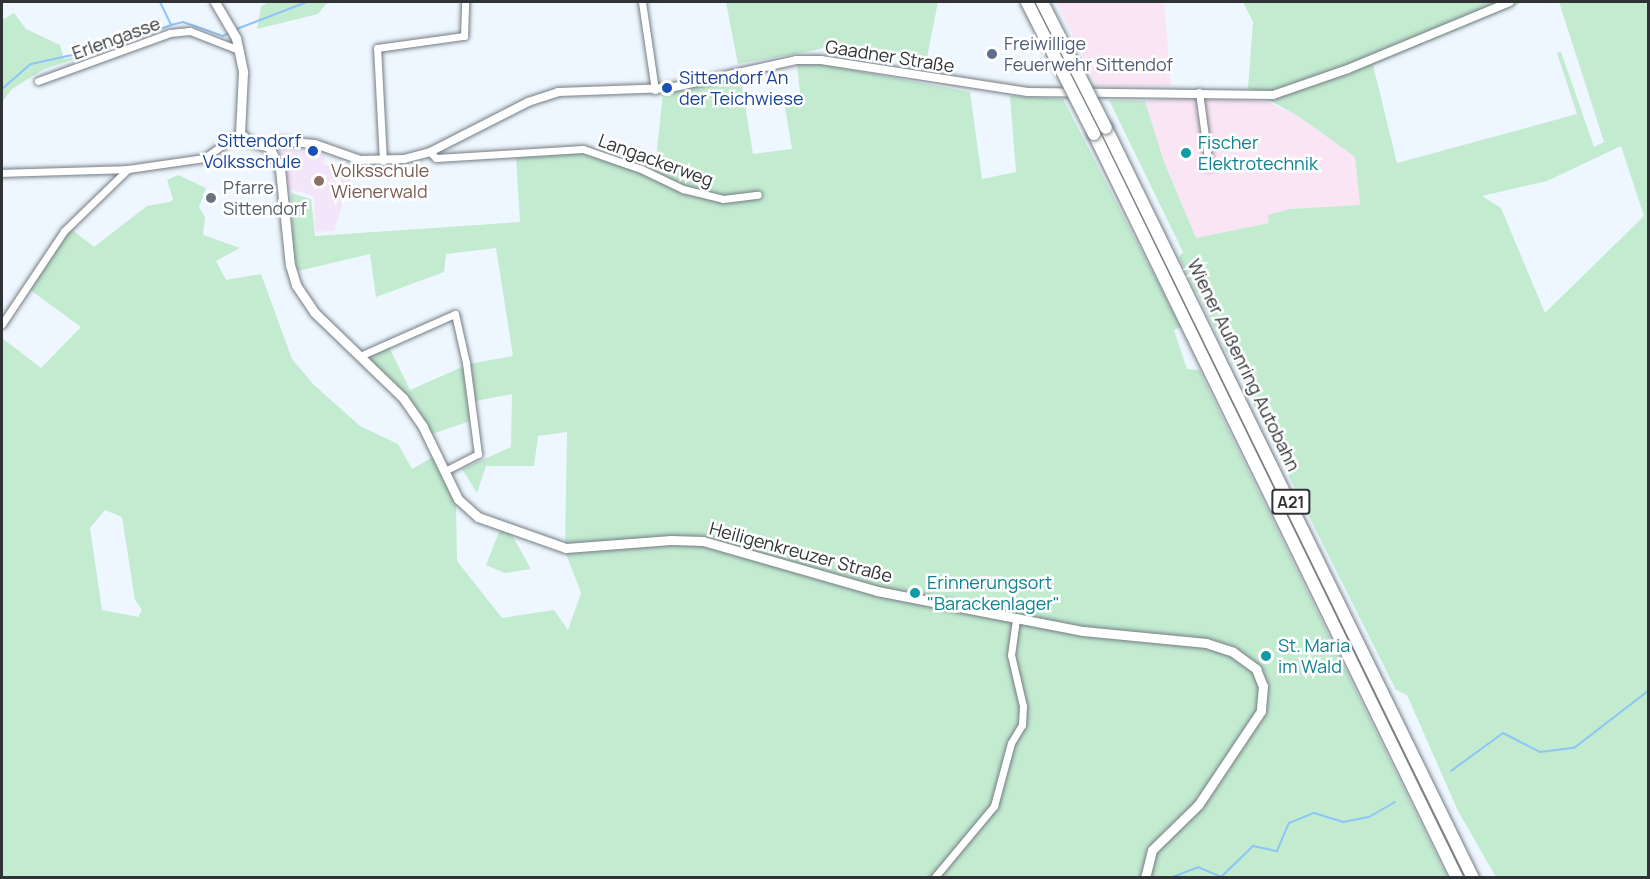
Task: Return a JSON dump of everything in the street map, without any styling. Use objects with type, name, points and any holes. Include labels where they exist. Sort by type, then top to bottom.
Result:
[{"type":"highway","name":"Wiener Außenring Autobahn","points":[[1027,2],[1094,134],[1457,878]]},
{"type":"highway","name":"Wiener Außenring Autobahn","points":[[1042,2],[1106,128],[1473,878]]},
{"type":"main road","points":[[215,2],[236,38],[239,50],[243,72],[240,133],[249,141],[269,147]]},
{"type":"main road","name":"Heiligenkreuzer Straße","points":[[269,147],[283,181],[290,265],[297,285],[314,312],[408,405],[458,499],[478,517],[549,544],[586,549],[639,541],[703,542],[877,591],[1016,619],[1083,631],[1206,643],[1233,652],[1256,669],[1263,686],[1260,711],[1197,805],[1152,850],[1145,878]]},
{"type":"street","points":[[383,161],[377,48],[464,36],[465,2]]},
{"type":"street","points":[[642,2],[655,90]]},
{"type":"street","name":"Gaadner Straße","points":[[269,147],[278,142],[315,144],[360,160],[383,161],[433,155],[528,102],[558,92],[655,90],[765,64],[821,60],[985,88],[1248,95],[1284,92],[1510,2]]},
{"type":"street","name":"Erlengasse","points":[[38,81],[170,33],[190,31],[239,50]]},
{"type":"street","points":[[1199,92],[1209,166]]},
{"type":"street","points":[[2,173],[128,169],[204,158],[240,133]]},
{"type":"street","name":"Langackerweg","points":[[433,155],[583,149],[641,169],[683,189],[723,199],[758,195]]},
{"type":"street","points":[[2,324],[64,231],[128,169]]},
{"type":"street","points":[[360,356],[455,314],[466,363],[478,454],[444,471]]},
{"type":"street","points":[[934,878],[994,806],[1011,743],[1022,725],[1023,706],[1011,655],[1016,619]]},
{"type":"shaded area","points":[[1057,2],[1164,2],[1171,86],[1097,86]]},
{"type":"shaded area","points":[[1191,97],[1268,102],[1301,118],[1355,157],[1360,205],[1290,209],[1269,223],[1196,238],[1164,162],[1145,101]]},
{"type":"shaded area","name":"Volksschule Wienerwald","points":[[282,147],[325,156],[323,164],[353,173],[334,231],[315,232],[314,196],[289,189],[279,153]]},
{"type":"green space","points":[[270,2],[335,2],[326,4],[318,14],[257,29],[261,6]]},
{"type":"green space","points":[[726,2],[938,2],[926,63],[891,57],[886,50],[829,42],[828,47],[738,64]]},
{"type":"green space","points":[[1243,2],[1523,2],[1373,65],[1397,163],[1577,114],[1557,53],[1561,52],[1594,147],[1604,142],[1559,2],[1648,2],[1648,877],[1496,877],[1458,811],[1407,695],[1396,690],[1179,257],[1183,252],[1109,100],[1145,101],[1164,162],[1196,238],[1269,223],[1268,215],[1290,209],[1360,205],[1355,157],[1301,118],[1248,88],[1253,22]],"holes":[[[1621,146],[1644,216],[1545,313],[1501,208],[1482,196],[1547,181]]]},
{"type":"green space","points":[[14,13],[26,29],[60,45],[64,59],[100,51],[44,69],[12,89],[2,102],[2,20]]},
{"type":"green space","points":[[797,64],[825,65],[970,92],[982,179],[1016,172],[1010,96],[1063,99],[1181,327],[1174,330],[1187,369],[1199,370],[1447,877],[2,877],[2,338],[41,368],[81,327],[29,289],[71,229],[94,247],[147,206],[170,202],[173,199],[167,180],[178,175],[206,188],[199,207],[205,217],[203,235],[240,248],[216,261],[226,280],[261,274],[292,359],[314,385],[360,426],[398,444],[412,469],[433,457],[456,504],[457,561],[502,618],[554,610],[568,630],[581,593],[565,551],[567,432],[538,436],[534,466],[486,466],[477,493],[462,469],[511,447],[512,394],[470,402],[473,420],[432,434],[370,361],[372,354],[389,347],[410,390],[469,364],[513,356],[496,248],[446,254],[444,272],[376,297],[370,254],[298,271],[293,255],[291,193],[311,199],[315,236],[520,222],[516,157],[581,151],[654,177],[663,94],[740,74],[753,154],[792,149],[783,95],[800,93]],"holes":[[[105,510],[122,517],[135,600],[142,610],[138,617],[102,610],[90,528]]]},
{"type":"green space","points":[[500,530],[512,535],[531,569],[505,573],[486,565]]},
{"type":"waterway","points":[[160,2],[171,25]]},
{"type":"waterway","points":[[234,30],[307,2]]},
{"type":"waterway","points":[[2,89],[31,64],[109,47],[183,22],[223,36],[229,33]]},
{"type":"waterway","points":[[1451,771],[1503,733],[1540,752],[1574,748],[1648,691]]},
{"type":"waterway","points":[[1170,878],[1198,867],[1221,877],[1253,846],[1277,851],[1289,823],[1314,813],[1343,822],[1369,817],[1395,802]]},
{"type":"place","name":"Freiwillige Feuerwehr Sittendof","points":[[992,54]]},
{"type":"place","name":"Sittendorf An der Teichwiese","points":[[667,88]]},
{"type":"place","name":"Sittendorf Volksschule","points":[[313,151]]},
{"type":"place","name":"Fischer Elektrotechnik","points":[[1186,153]]},
{"type":"place","name":"Volksschule Wienerwald","points":[[319,181]]},
{"type":"place","name":"Pfarre Sittendorf","points":[[211,198]]},
{"type":"place","name":"Erinnerungsort \"Barackenlager\"","points":[[915,593]]},
{"type":"place","name":"St. Maria im Wald","points":[[1266,656]]}]
